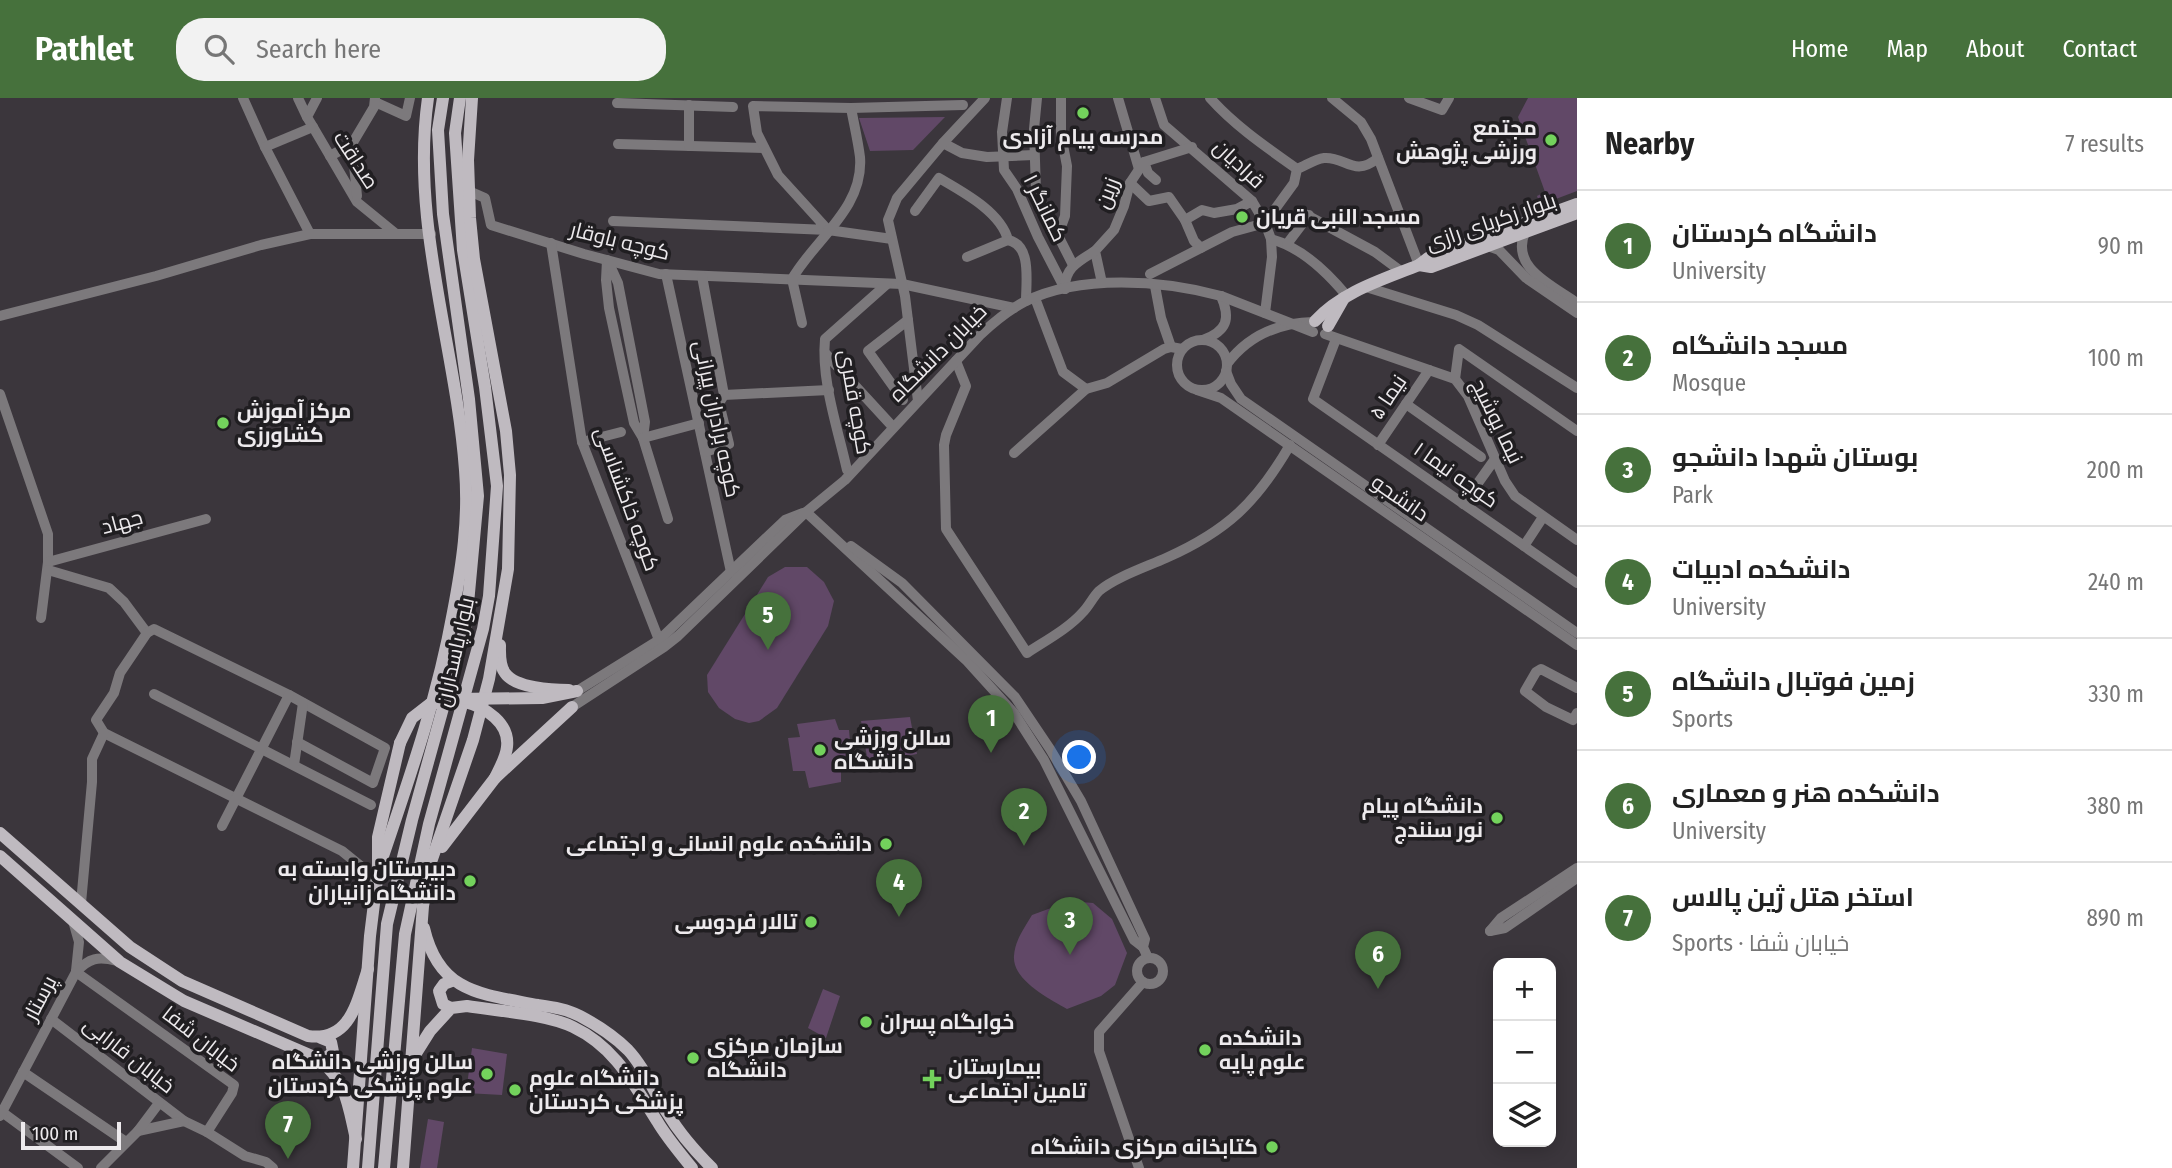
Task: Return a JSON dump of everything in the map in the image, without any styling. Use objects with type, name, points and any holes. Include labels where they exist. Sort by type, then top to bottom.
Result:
[{"type":"main road","points":[[378,871],[432,708],[462,598],[467,513],[466,471],[425,189],[428,98]]},
{"type":"main road","name":"بلوار پاسداران","points":[[368,1168],[387,924],[412,820],[466,625],[462,598],[478,496],[469,399],[443,214],[438,130],[443,98]]},
{"type":"main road","name":"بلوار پاسداران","points":[[384,1168],[405,934],[429,824],[484,629],[497,486],[485,387],[463,250],[454,133],[460,98]]},
{"type":"main road","points":[[403,1168],[422,919],[431,862],[473,740],[489,679],[508,569],[510,475],[506,431],[474,259],[468,160],[472,98]]},
{"type":"main road","points":[[426,121],[439,163]]},
{"type":"main road","name":"بلوار زکریای رازی","points":[[1419,265],[1428,258],[1577,204]]},
{"type":"main road","name":"بلوار زکریای رازی","points":[[1419,265],[1431,267],[1577,213]]},
{"type":"main road","points":[[1314,325],[1328,307],[1346,295],[1419,265]]},
{"type":"main road","points":[[1326,330],[1346,295]]},
{"type":"main road","points":[[501,608],[500,661],[505,674],[519,682],[541,688],[577,691]]},
{"type":"main road","points":[[351,1168],[356,1144],[360,1059],[378,871],[378,837],[400,743],[412,718],[430,704],[456,699],[542,698],[577,691]]},
{"type":"main road","points":[[456,699],[491,712],[500,723],[507,750],[495,778]]},
{"type":"main road","points":[[416,886],[495,778],[572,707]]},
{"type":"main road","points":[[0,833],[130,947],[182,981],[294,1030],[331,1042],[333,1052],[325,1059],[319,1059]]},
{"type":"main road","points":[[0,856],[120,962],[184,1000],[319,1059],[335,1072],[346,1095],[356,1144]]},
{"type":"main road","points":[[422,919],[428,945],[452,981],[472,991],[576,1014],[608,1032],[629,1051],[691,1147],[712,1168]]},
{"type":"main road","points":[[321,1038],[340,1030],[353,1013],[368,969]]},
{"type":"main road","points":[[452,981],[444,984],[439,991],[443,1004],[451,1008],[467,1006],[547,1020],[571,1026],[601,1043],[618,1059],[658,1123],[692,1168]]},
{"type":"main road","points":[[411,1061],[430,1031],[451,1008]]},
{"type":"main road","points":[[360,1059],[376,1078]]},
{"type":"street","points":[[243,98],[310,234]]},
{"type":"street","points":[[298,98],[307,117]]},
{"type":"street","name":"صداقت","points":[[317,98],[307,117],[357,202],[396,233]]},
{"type":"street","points":[[330,156],[352,144],[374,107],[375,100],[406,116],[410,98]]},
{"type":"street","points":[[918,401],[908,320],[888,220],[897,198],[985,98]]},
{"type":"street","name":"کمانگر ۱","points":[[1007,98],[1002,132],[1004,170],[1017,189],[1065,289]]},
{"type":"street","points":[[1037,98],[1034,155],[1036,192],[1073,265],[1065,278],[1065,289]]},
{"type":"street","points":[[1058,235],[1065,216],[1067,166],[1061,135],[1061,98]]},
{"type":"street","points":[[1118,98],[1141,166],[1156,180]]},
{"type":"street","name":"قرادیان","points":[[1155,98],[1164,125],[1252,201],[1265,223],[1271,239],[1272,257],[1265,313]]},
{"type":"street","points":[[1210,98],[1261,144],[1297,169]]},
{"type":"street","points":[[1332,98],[1361,122],[1371,139],[1419,265]]},
{"type":"street","points":[[1409,98],[1442,110],[1449,98]]},
{"type":"street","points":[[617,103],[733,107]]},
{"type":"street","points":[[828,230],[778,175],[757,133],[753,106],[826,103],[852,108],[963,105]]},
{"type":"street","points":[[689,105],[689,146]]},
{"type":"street","points":[[802,323],[792,279],[849,204],[858,183],[860,159],[852,108]]},
{"type":"street","points":[[265,147],[313,127]]},
{"type":"street","points":[[943,143],[962,153],[987,157],[1034,155]]},
{"type":"street","points":[[352,144],[357,202]]},
{"type":"street","points":[[618,144],[764,148]]},
{"type":"street","name":"زرین","points":[[1073,265],[1095,251],[1114,230],[1124,206],[1129,183],[1141,166],[1192,147]]},
{"type":"street","points":[[1297,169],[1324,158],[1362,167],[1370,165],[1378,158]]},
{"type":"street","points":[[1150,274],[1233,232],[1265,223],[1294,183],[1297,169]]},
{"type":"street","points":[[915,211],[939,178],[989,212],[1005,228],[1008,240]]},
{"type":"street","points":[[1129,183],[1149,201],[1169,197],[1201,248]]},
{"type":"street","name":"کوچه باوقار","points":[[470,191],[485,198],[491,225],[607,260],[666,274],[902,284],[1014,308]]},
{"type":"street","points":[[1185,220],[1202,211],[1214,213],[1237,209],[1252,201]]},
{"type":"street","points":[[1287,244],[1305,214],[1375,251],[1402,272]]},
{"type":"street","points":[[613,221],[828,230],[892,239]]},
{"type":"street","points":[[1525,232],[1521,253],[1529,274],[1577,303]]},
{"type":"street","points":[[0,316],[310,234],[430,234]]},
{"type":"street","points":[[1271,239],[1287,244],[1329,274],[1346,295]]},
{"type":"street","points":[[967,257],[1008,240],[1022,247],[1031,299],[1063,372],[1086,389]]},
{"type":"street","name":"کوچه خاکشناسی","points":[[551,243],[582,442],[659,640]]},
{"type":"street","points":[[1488,246],[1499,250],[1577,313]]},
{"type":"street","points":[[1095,251],[1102,283]]},
{"type":"street","points":[[607,260],[609,308],[634,423],[643,439],[668,519]]},
{"type":"street","name":"کوچه برادران پیرانی","points":[[666,274],[731,572]]},
{"type":"street","points":[[702,276],[724,395],[719,402],[729,444],[705,452]]},
{"type":"street","name":"خیابان دانشگاه","points":[[572,707],[671,642],[806,512],[845,480],[1000,316],[1031,299],[1065,289],[1102,283],[1132,283],[1221,296],[1291,323],[1314,325],[1323,319],[1326,330]]},
{"type":"street","name":"کوچه قمری","points":[[847,470],[830,390],[824,352],[825,339],[887,284]]},
{"type":"street","points":[[1156,286],[1161,318],[1171,347]]},
{"type":"street","points":[[1366,287],[1456,315],[1478,325],[1577,388]]},
{"type":"street","points":[[1221,296],[1227,317],[1224,327],[1216,335],[1188,344],[1178,357],[1178,374],[1189,387],[1197,390],[1212,388],[1218,384],[1226,368],[1251,339],[1291,323]]},
{"type":"street","points":[[903,400],[868,351],[908,320]]},
{"type":"street","name":"نیما یوشیج","points":[[1326,330],[1336,339],[1454,379],[1468,396],[1505,481],[1515,496],[1573,537]]},
{"type":"street","name":"کوچه نیما ۱","points":[[1336,339],[1312,399],[1577,583]]},
{"type":"street","points":[[1203,340],[1217,345],[1222,351],[1226,368]]},
{"type":"street","points":[[1014,453],[1086,389],[1107,383],[1171,347],[1182,349]]},
{"type":"street","points":[[1454,379],[1459,349],[1577,431]]},
{"type":"street","points":[[824,352],[892,428]]},
{"type":"street","points":[[956,360],[966,387],[944,445],[946,529],[1027,653],[1082,613],[1099,591],[1198,543],[1226,526],[1257,493],[1290,445]]},
{"type":"street","name":"دانشجو","points":[[1226,368],[1231,384],[1241,400],[1577,634]]},
{"type":"street","name":"نیما ۵","points":[[1378,445],[1429,370]]},
{"type":"street","points":[[724,395],[830,390]]},
{"type":"street","name":"دانشجو","points":[[1197,390],[1221,398],[1577,645]]},
{"type":"street","points":[[0,394],[48,534],[48,566],[41,618]]},
{"type":"street","points":[[1406,404],[1480,457]]},
{"type":"street","points":[[643,439],[699,423]]},
{"type":"street","points":[[582,442],[621,432]]},
{"type":"street","points":[[1463,504],[1495,459]]},
{"type":"street","points":[[806,512],[824,529],[902,583],[969,656],[1015,697],[1051,749],[1075,791],[1145,939],[1143,947],[1148,958],[1159,962],[1163,973],[1155,983],[1143,982]]},
{"type":"street","name":"خیابان دانشگاه","points":[[577,691],[659,640],[785,520],[806,512]]},
{"type":"street","points":[[1524,546],[1543,517]]},
{"type":"street","name":"جهاد","points":[[48,566],[206,519]]},
{"type":"street","points":[[1573,537],[1577,523]]},
{"type":"street","points":[[48,566],[109,588],[124,602],[147,633]]},
{"type":"street","points":[[297,742],[373,783],[385,747],[289,695],[154,629],[147,633],[120,673],[114,693],[96,720],[104,733],[351,857],[363,868],[374,913]]},
{"type":"street","points":[[1577,688],[1541,669],[1536,672],[1525,691],[1565,718],[1573,720],[1577,713]]},
{"type":"street","points":[[154,694],[371,805]]},
{"type":"street","points":[[222,826],[289,695]]},
{"type":"street","points":[[293,765],[303,703]]},
{"type":"street","points":[[81,903],[92,759],[104,733]]},
{"type":"street","points":[[1577,868],[1501,918],[1490,931],[1505,928],[1577,878]]},
{"type":"street","points":[[73,920],[79,942],[76,972]]},
{"type":"street","points":[[76,972],[86,961],[94,958],[120,962]]},
{"type":"street","points":[[1143,982],[1138,970],[1140,962],[1148,958]]},
{"type":"street","name":"پرستار","points":[[1,1114],[76,972]]},
{"type":"street","name":"خیابان شفا","points":[[76,972],[234,1085],[232,1093],[207,1132]]},
{"type":"street","points":[[1139,1168],[1099,1051],[1099,1032],[1143,982]]},
{"type":"street","name":"خیابان فارابی","points":[[51,1019],[159,1103],[184,1121],[207,1132]]},
{"type":"street","points":[[23,1072],[125,1142]]},
{"type":"street","points":[[101,1168],[138,1131],[159,1103]]},
{"type":"street","points":[[1,1114],[78,1168]]},
{"type":"street","points":[[138,1131],[184,1121]]},
{"type":"street","points":[[207,1132],[245,1156],[266,1162],[273,1168]]},
{"type":"shaded area","name":"مجتمع ورزشی پژوهش","points":[[1528,98],[1577,98],[1577,191],[1540,205],[1537,196],[1545,192],[1518,117]]},
{"type":"shaded area","points":[[945,117],[913,150],[870,151],[859,118]]},
{"type":"shaded area","points":[[785,567],[807,567],[824,582],[834,601],[828,626],[777,708],[759,721],[749,723],[735,719],[719,708],[708,692],[707,675],[768,577]]},
{"type":"shaded area","points":[[910,717],[917,754],[868,763],[861,721]]},
{"type":"shaded area","name":"سالن ورزشی دانشگاه","points":[[835,719],[839,730],[849,730],[852,763],[841,765],[841,782],[809,788],[805,771],[793,771],[788,738],[800,737],[797,724]]},
{"type":"shaded area","points":[[1070,901],[1093,903],[1112,919],[1127,953],[1115,985],[1101,996],[1067,1009],[1025,981],[1015,965],[1014,956],[1018,939],[1032,915]]},
{"type":"shaded area","points":[[823,989],[840,996],[826,1038],[808,1028]]},
{"type":"shaded area","name":"سالن ورزشی دانشگاه علوم پزشکی کردستان","points":[[472,1048],[507,1054],[502,1095],[466,1093]]},
{"type":"shaded area","points":[[428,1119],[444,1122],[437,1168],[420,1168]]},
{"type":"place","name":"مدرسه پیام آزادی","points":[[1083,113]]},
{"type":"place","name":"مجتمع ورزشی پژوهش","points":[[1551,140]]},
{"type":"place","name":"مسجد النبی قریان","points":[[1242,217]]},
{"type":"place","name":"مرکز آموزش کشاورزی","points":[[223,423]]},
{"type":"place","name":"زمین فوتبال دانشگاه","points":[[768,650]]},
{"type":"place","name":"سالن ورزشی دانشگاه","points":[[820,750]]},
{"type":"place","name":"دانشگاه کردستان","points":[[991,753]]},
{"type":"place","name":"دانشگاه پیام نور سنندج","points":[[1497,818]]},
{"type":"place","name":"دانشکده علوم انسانی و اجتماعی","points":[[886,844]]},
{"type":"place","name":"مسجد دانشگاه","points":[[1024,846]]},
{"type":"place","name":"دبیرستان وابسته به دانشگاه زانیاران","points":[[470,881]]},
{"type":"place","name":"دانشکده ادبیات","points":[[899,917]]},
{"type":"place","name":"تالار فردوسی","points":[[811,922]]},
{"type":"place","name":"بوستان شهدا دانشجو","points":[[1070,955]]},
{"type":"place","name":"دانشکده هنر و معماری","points":[[1378,989]]},
{"type":"place","name":"خوابگاه پسران","points":[[866,1022]]},
{"type":"place","name":"دانشکده علوم پایه","points":[[1205,1050]]},
{"type":"place","name":"سازمان مرکزی دانشگاه","points":[[693,1058]]},
{"type":"place","name":"سالن ورزشی دانشگاه علوم پزشکی کردستان","points":[[487,1074]]},
{"type":"place","name":"بیمارستان تامین اجتماعی","points":[[932,1079]]},
{"type":"place","name":"دانشگاه علوم پزشکی کردستان","points":[[515,1090]]},
{"type":"place","name":"کتابخانه مرکزی دانشگاه","points":[[1272,1147]]},
{"type":"place","name":"استخر هتل ژین پالاس","points":[[288,1159]]}]
